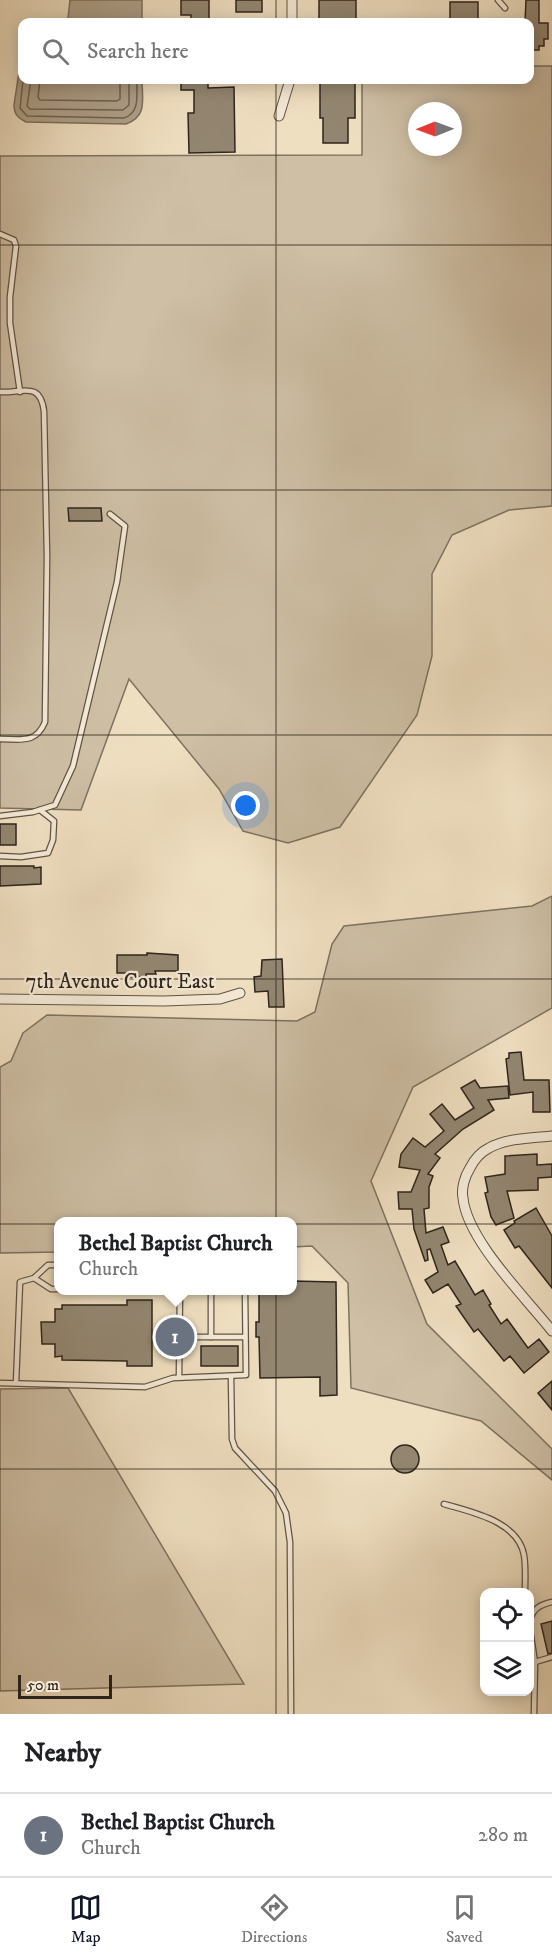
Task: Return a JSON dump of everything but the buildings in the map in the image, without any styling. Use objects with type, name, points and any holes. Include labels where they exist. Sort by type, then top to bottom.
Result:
[{"type":"street","points":[[292,0],[292,18]]},
{"type":"street","points":[[279,116],[289,84]]},
{"type":"street","name":"7th Avenue Court East","points":[[0,999],[164,1001],[220,999],[240,993]]},
{"type":"street","points":[[552,1136],[514,1140],[489,1148],[474,1160],[465,1177],[462,1198],[470,1224],[495,1261],[552,1331]]},
{"type":"lane","points":[[498,0],[505,8]]},
{"type":"lane","points":[[0,234],[14,240],[16,246],[10,297],[10,323],[20,392]]},
{"type":"lane","points":[[0,392],[39,393],[42,397],[47,556],[47,713],[45,722],[38,735],[32,738],[0,739]]},
{"type":"lane","points":[[0,816],[40,810],[54,805],[73,766],[115,593],[126,526],[110,514]]},
{"type":"lane","points":[[0,856],[21,857],[48,853],[53,840],[54,821],[40,810]]},
{"type":"lane","points":[[16,1383],[20,1282],[34,1278],[48,1265],[54,1265]]},
{"type":"lane","points":[[34,1278],[54,1289]]},
{"type":"lane","points":[[179,1377],[180,1295]]},
{"type":"lane","points":[[211,1295],[211,1337]]},
{"type":"lane","points":[[0,1383],[145,1387],[173,1377],[246,1375],[245,1295]]},
{"type":"lane","points":[[179,1337],[246,1337]]},
{"type":"lane","points":[[231,1376],[232,1439],[235,1448],[275,1491],[286,1513],[290,1542],[291,1714]]},
{"type":"lane","points":[[444,1504],[481,1515],[512,1534],[521,1544],[524,1555],[525,1588]]},
{"type":"lane","points":[[534,1610],[539,1606],[552,1602]]},
{"type":"lane","points":[[532,1642],[535,1662],[534,1714]]},
{"type":"lane","points":[[535,1662],[552,1657]]},
{"type":"shaded area","points":[[534,66],[552,66],[552,506],[509,510],[452,535],[432,574],[432,656],[417,715],[340,827],[288,843],[243,831],[219,789],[129,679],[81,810],[0,808],[0,156],[362,155],[362,84],[534,84]]},
{"type":"shaded area","points":[[552,896],[552,1008],[413,1087],[371,1181],[427,1324],[552,1449],[552,1480],[481,1421],[351,1388],[348,1283],[312,1246],[297,1247],[297,1217],[54,1217],[54,1252],[0,1253],[0,1067],[11,1061],[23,1033],[47,1015],[297,1021],[315,1012],[332,944],[344,926],[532,906]]},
{"type":"shaded area","points":[[68,1388],[244,1684],[0,1691],[0,1389]]},
{"type":"water","points":[[70,0],[142,0],[142,18],[68,18]]},
{"type":"water","points":[[18,78],[18,84],[142,84],[141,112],[133,121],[126,124],[26,122],[17,115],[14,105]]},
{"type":"place","name":"Bethel Baptist Church","points":[[175,1337]]}]
